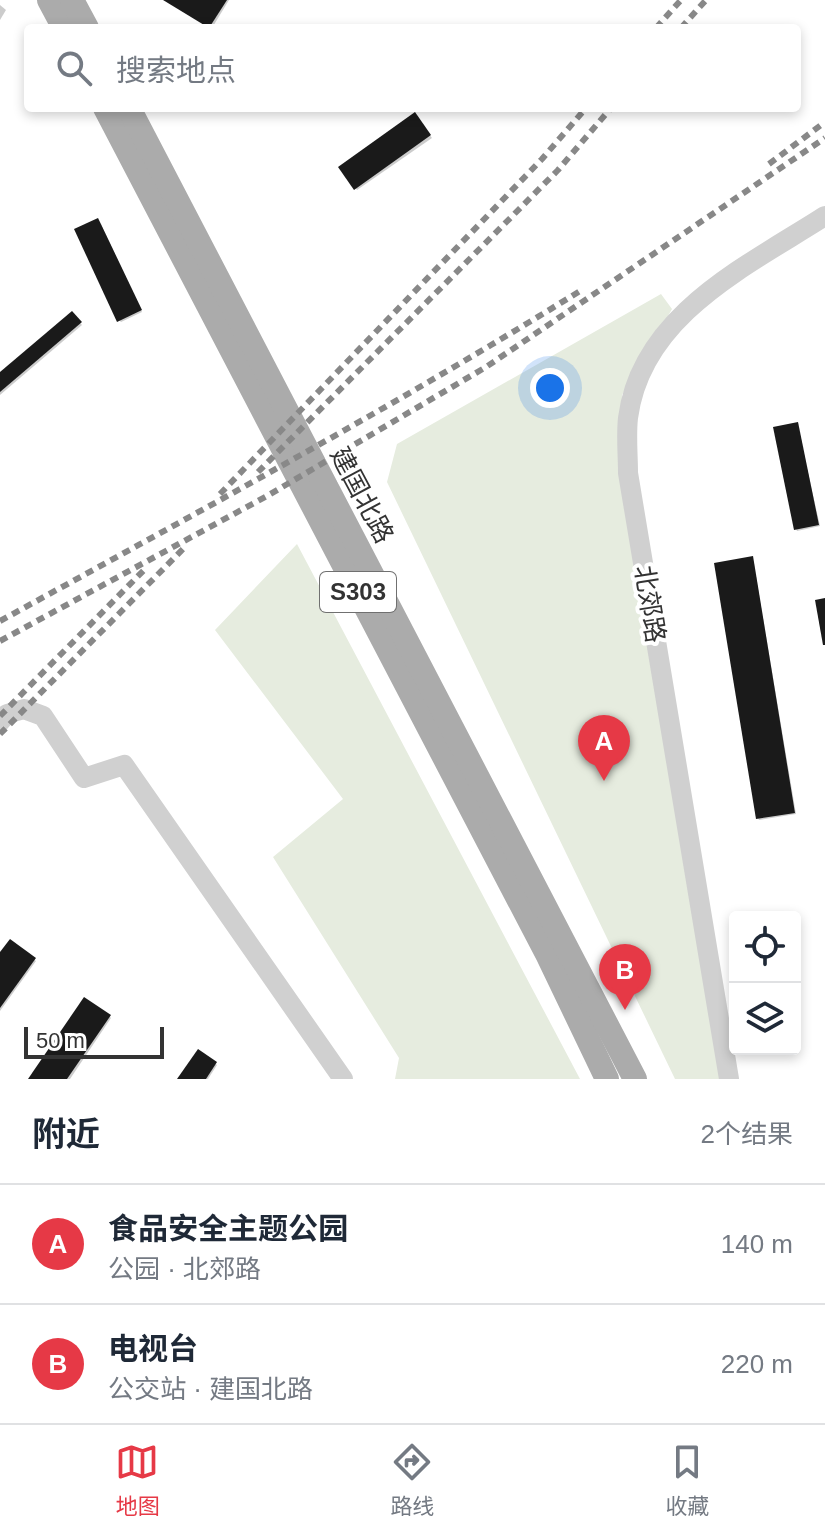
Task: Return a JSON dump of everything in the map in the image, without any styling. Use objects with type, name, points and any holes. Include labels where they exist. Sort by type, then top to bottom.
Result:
[{"type":"main road","points":[[49,0],[62,24]]},
{"type":"main road","points":[[72,0],[85,24]]},
{"type":"main road","name":"建国北路","points":[[107,112],[548,956],[607,1079]]},
{"type":"main road","name":"建国北路","points":[[131,112],[635,1079]]},
{"type":"street","name":"北郊路","points":[[729,1079],[628,473],[628,418],[639,376],[660,337],[702,296],[825,216]]},
{"type":"street","points":[[0,722],[7,714],[24,709],[43,716],[84,778],[124,765],[343,1079]]},
{"type":"shaded area","points":[[661,294],[672,309],[622,395],[720,1079],[675,1079],[387,482],[397,444]]},
{"type":"shaded area","points":[[297,544],[580,1079],[395,1079],[399,1058],[273,857],[343,799],[215,630]]},
{"type":"building","points":[[163,0],[227,0],[212,24],[202,24]]},
{"type":"building","points":[[415,112],[431,135],[354,190],[338,167]]},
{"type":"building","points":[[98,218],[142,310],[117,322],[74,229]]},
{"type":"building","points":[[72,311],[82,322],[0,392],[0,372]]},
{"type":"building","points":[[798,422],[819,525],[794,530],[773,427]]},
{"type":"building","points":[[753,556],[795,813],[756,819],[714,563]]},
{"type":"building","points":[[825,598],[825,645],[823,645],[815,600]]},
{"type":"building","points":[[10,939],[36,958],[0,1008],[0,952]]},
{"type":"building","points":[[84,997],[111,1015],[67,1079],[28,1079]]},
{"type":"building","points":[[198,1049],[217,1062],[206,1079],[177,1079]]},
{"type":"railway","points":[[660,24],[681,0]]},
{"type":"railway","points":[[685,24],[706,0]]},
{"type":"railway","points":[[220,494],[542,159],[583,112]]},
{"type":"railway","points":[[258,472],[558,170],[608,112]]},
{"type":"railway","points":[[769,164],[825,122]]},
{"type":"railway","points":[[0,641],[267,496],[486,367],[825,138]]},
{"type":"railway","points":[[0,621],[365,419],[580,291]]},
{"type":"railway","points":[[0,734],[183,549]]},
{"type":"railway","points":[[0,716],[146,568]]},
{"type":"place","name":"食品安全主题公园","points":[[604,781]]},
{"type":"place","name":"电视台","points":[[625,1010]]}]
